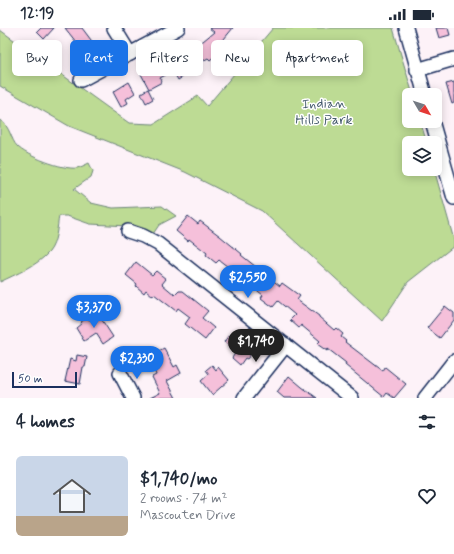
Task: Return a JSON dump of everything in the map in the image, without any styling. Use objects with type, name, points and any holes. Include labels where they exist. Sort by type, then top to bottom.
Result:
[{"type":"street","points":[[114,28],[130,54]]},
{"type":"street","points":[[81,80],[178,28]]},
{"type":"street","points":[[406,28],[422,88]]},
{"type":"street","points":[[418,70],[454,59]]},
{"type":"street","points":[[434,128],[454,198]]},
{"type":"street","points":[[128,231],[143,236],[158,244],[352,398]]},
{"type":"street","points":[[244,398],[286,345]]},
{"type":"street","points":[[424,398],[454,361]]},
{"type":"street","points":[[120,373],[133,398]]},
{"type":"green space","name":"Indian Hills Park","points":[[273,28],[393,28],[411,88],[402,88],[402,128],[422,128],[425,136],[402,136],[402,176],[436,176],[454,240],[454,246],[408,282],[382,321],[262,211],[185,172],[69,126],[0,86],[0,30],[14,40],[12,40],[12,76],[62,76],[62,75],[129,123],[154,124],[198,96],[207,106],[232,76],[264,76],[263,40]]},
{"type":"green space","points":[[0,120],[8,129],[17,146],[36,158],[54,165],[71,168],[82,167],[89,163],[93,171],[91,177],[74,189],[91,203],[113,208],[162,206],[176,216],[159,225],[153,234],[129,226],[90,224],[67,216],[59,216],[55,239],[49,252],[32,266],[0,282]]},
{"type":"building","points":[[41,28],[54,28],[44,39],[37,32]]},
{"type":"building","points":[[65,28],[82,28],[91,40],[74,40]]},
{"type":"building","points":[[209,28],[233,28],[223,40],[211,40],[211,59],[208,58],[203,61],[203,41],[214,32]]},
{"type":"building","points":[[436,28],[448,28],[450,35],[439,38]]},
{"type":"building","points":[[142,76],[164,76],[160,78],[162,82],[149,89]]},
{"type":"building","points":[[176,76],[184,76],[178,80]]},
{"type":"building","points":[[129,82],[135,93],[126,99],[128,103],[121,107],[113,92]]},
{"type":"building","points":[[454,82],[454,103],[452,104],[446,84]]},
{"type":"building","points":[[148,89],[153,99],[146,103],[141,93]]},
{"type":"building","points":[[188,216],[198,224],[200,221],[220,236],[280,286],[282,283],[300,296],[297,300],[319,316],[334,330],[336,328],[343,334],[341,337],[346,341],[345,342],[383,371],[385,367],[406,384],[394,398],[387,393],[384,397],[345,365],[346,363],[328,349],[327,351],[317,344],[320,341],[301,325],[299,328],[290,320],[295,315],[278,301],[273,307],[261,298],[263,295],[245,281],[243,283],[234,276],[236,273],[219,260],[216,263],[206,255],[207,253],[189,239],[188,241],[176,231]]},
{"type":"building","points":[[136,262],[152,275],[156,271],[166,279],[162,284],[175,295],[179,291],[183,291],[208,311],[202,318],[214,328],[205,340],[185,324],[190,317],[178,308],[176,311],[154,294],[153,296],[146,290],[144,293],[136,286],[137,284],[126,275]]},
{"type":"building","points":[[445,306],[454,313],[454,320],[440,338],[427,328]]},
{"type":"building","points":[[98,314],[113,337],[103,344],[96,333],[84,341],[76,328],[88,317],[89,320]]},
{"type":"building","points":[[236,334],[256,348],[240,365],[232,358],[236,352],[224,342],[229,335],[232,338]]},
{"type":"building","points":[[164,348],[174,367],[177,365],[181,373],[167,381],[176,398],[150,398],[160,393],[152,377],[156,375],[150,356]]},
{"type":"building","points":[[77,355],[87,357],[85,367],[83,367],[80,384],[65,381],[70,359],[76,361]]},
{"type":"building","points":[[212,365],[216,370],[218,367],[229,380],[212,395],[201,381],[209,374],[206,370]]},
{"type":"building","points":[[289,376],[317,398],[284,398],[277,392]]}]
